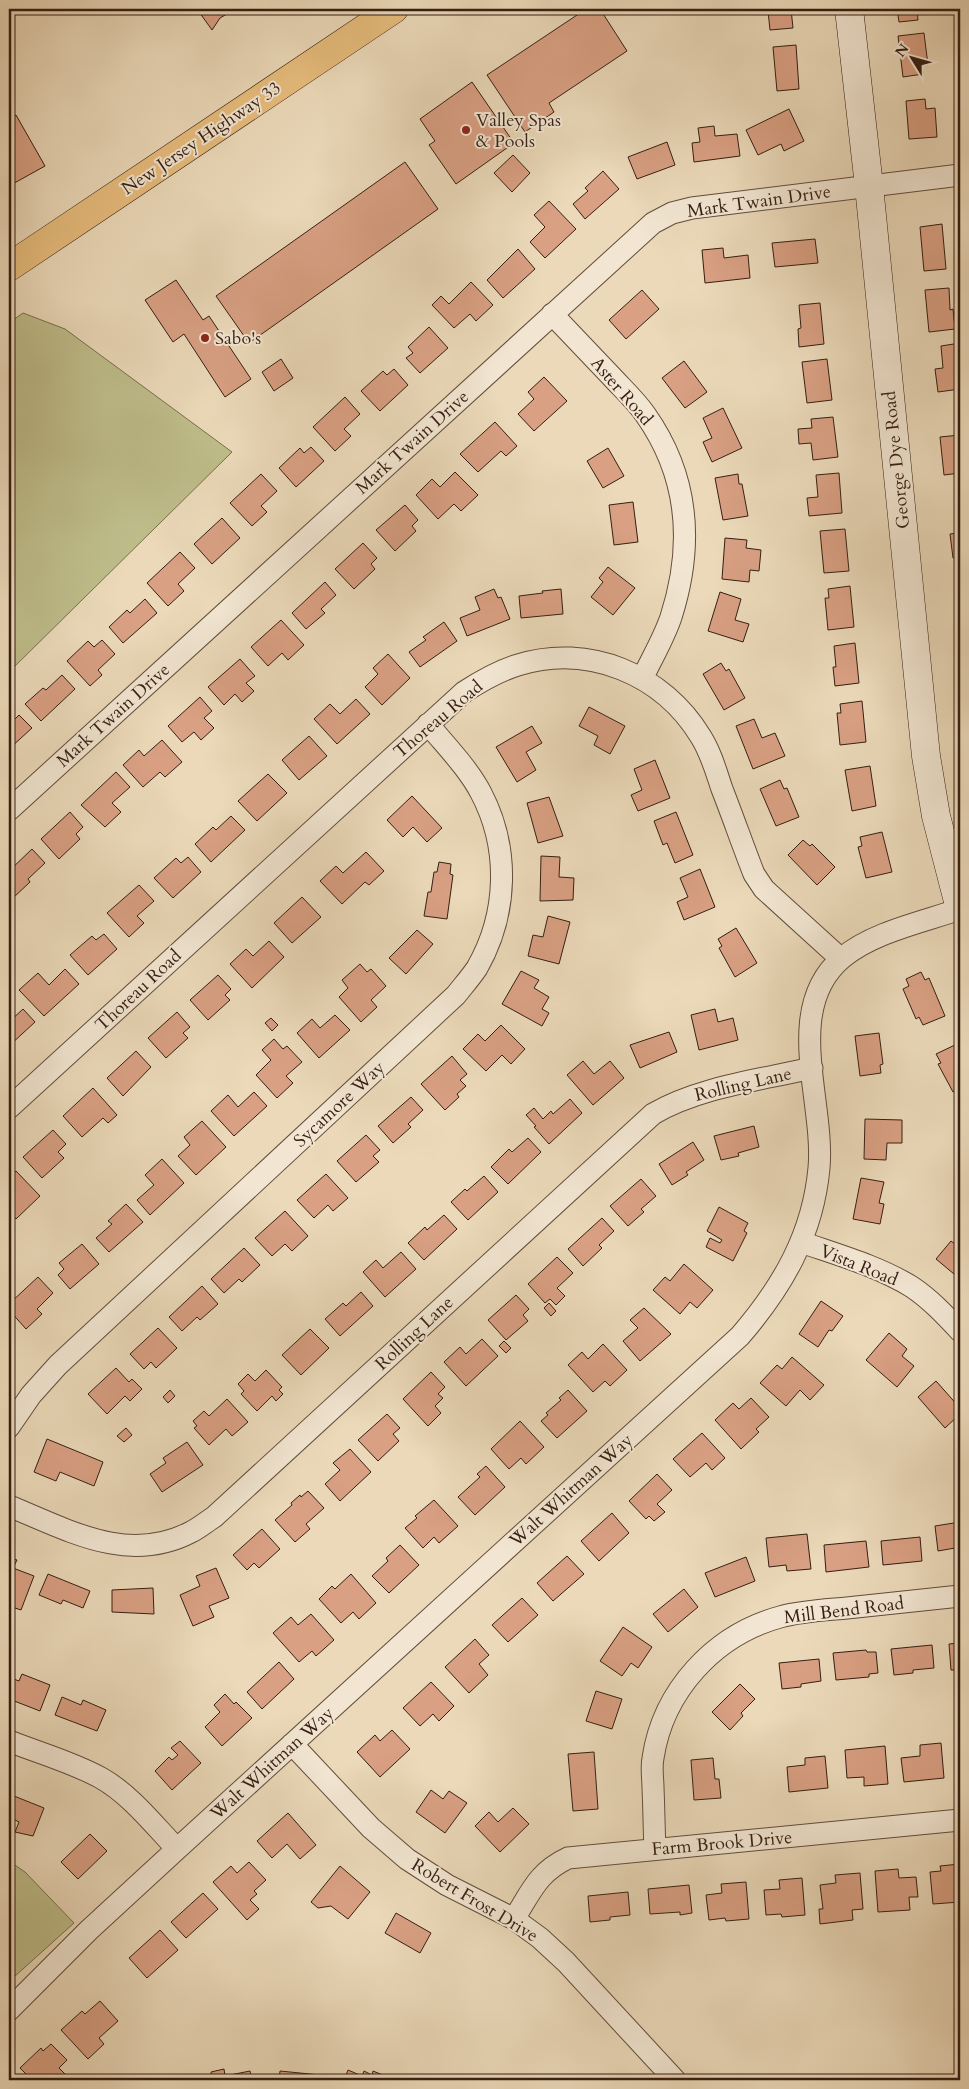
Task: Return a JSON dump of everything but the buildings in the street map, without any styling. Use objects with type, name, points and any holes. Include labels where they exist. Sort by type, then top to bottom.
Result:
[{"type":"main road","name":"New Jersey Highway 33","points":[[9,267],[394,9]]},
{"type":"street","name":"George Dye Road","points":[[849,9],[926,756],[936,816],[960,908]]},
{"type":"street","name":"Mark Twain Drive","points":[[9,810],[653,223],[672,213],[692,208],[960,175]]},
{"type":"street","name":"Aster Road","points":[[552,314],[644,413],[660,436],[673,465],[682,499],[685,520],[685,554],[679,587],[670,619],[642,679]]},
{"type":"street","name":"Thoreau Road","points":[[9,1108],[464,692],[490,676],[518,665],[548,658],[582,659],[617,667],[642,679],[663,693],[682,710],[707,748],[754,874],[764,889],[841,959]]},
{"type":"street","name":"Sycamore Way","points":[[9,1427],[31,1395],[58,1365],[456,995],[477,968],[491,938],[500,909],[502,882],[501,851],[493,821],[481,793],[472,778],[428,724]]},
{"type":"street","name":"Walt Whitman Way","points":[[9,2010],[89,1930],[740,1336],[765,1306],[786,1274],[801,1242],[813,1206],[819,1168],[820,1134],[809,1034],[812,1011],[818,992],[828,974],[841,959],[860,946],[881,936],[960,908]]},
{"type":"street","name":"Rolling Lane","points":[[9,1506],[97,1541],[121,1546],[144,1546],[160,1543],[191,1532],[221,1510],[652,1114],[673,1102],[694,1095],[812,1068]]},
{"type":"street","name":"Vista Road","points":[[801,1242],[880,1270],[912,1287],[939,1308],[960,1331]]},
{"type":"street","name":"Mill Bend Road","points":[[655,1849],[652,1760],[658,1733],[668,1708],[680,1688],[704,1659],[728,1640],[754,1626],[780,1617],[960,1596]]},
{"type":"street","points":[[9,1741],[78,1767],[102,1779],[124,1795],[177,1849]]},
{"type":"street","name":"Robert Frost Drive","points":[[292,1744],[371,1828],[407,1859],[447,1885],[514,1919],[540,1938],[566,1962],[675,2080]]},
{"type":"street","name":"Farm Brook Drive","points":[[514,1919],[541,1876],[553,1865],[568,1858],[960,1820]]},
{"type":"shaded area","points":[[23,313],[65,329],[232,452],[9,672],[9,323]]},
{"type":"shaded area","points":[[9,1861],[25,1872],[74,1923],[14,1977],[9,1971]]},
{"type":"place","name":"Valley Spas & Pools","points":[[466,130]]},
{"type":"place","name":"Sabo's","points":[[205,338]]}]
